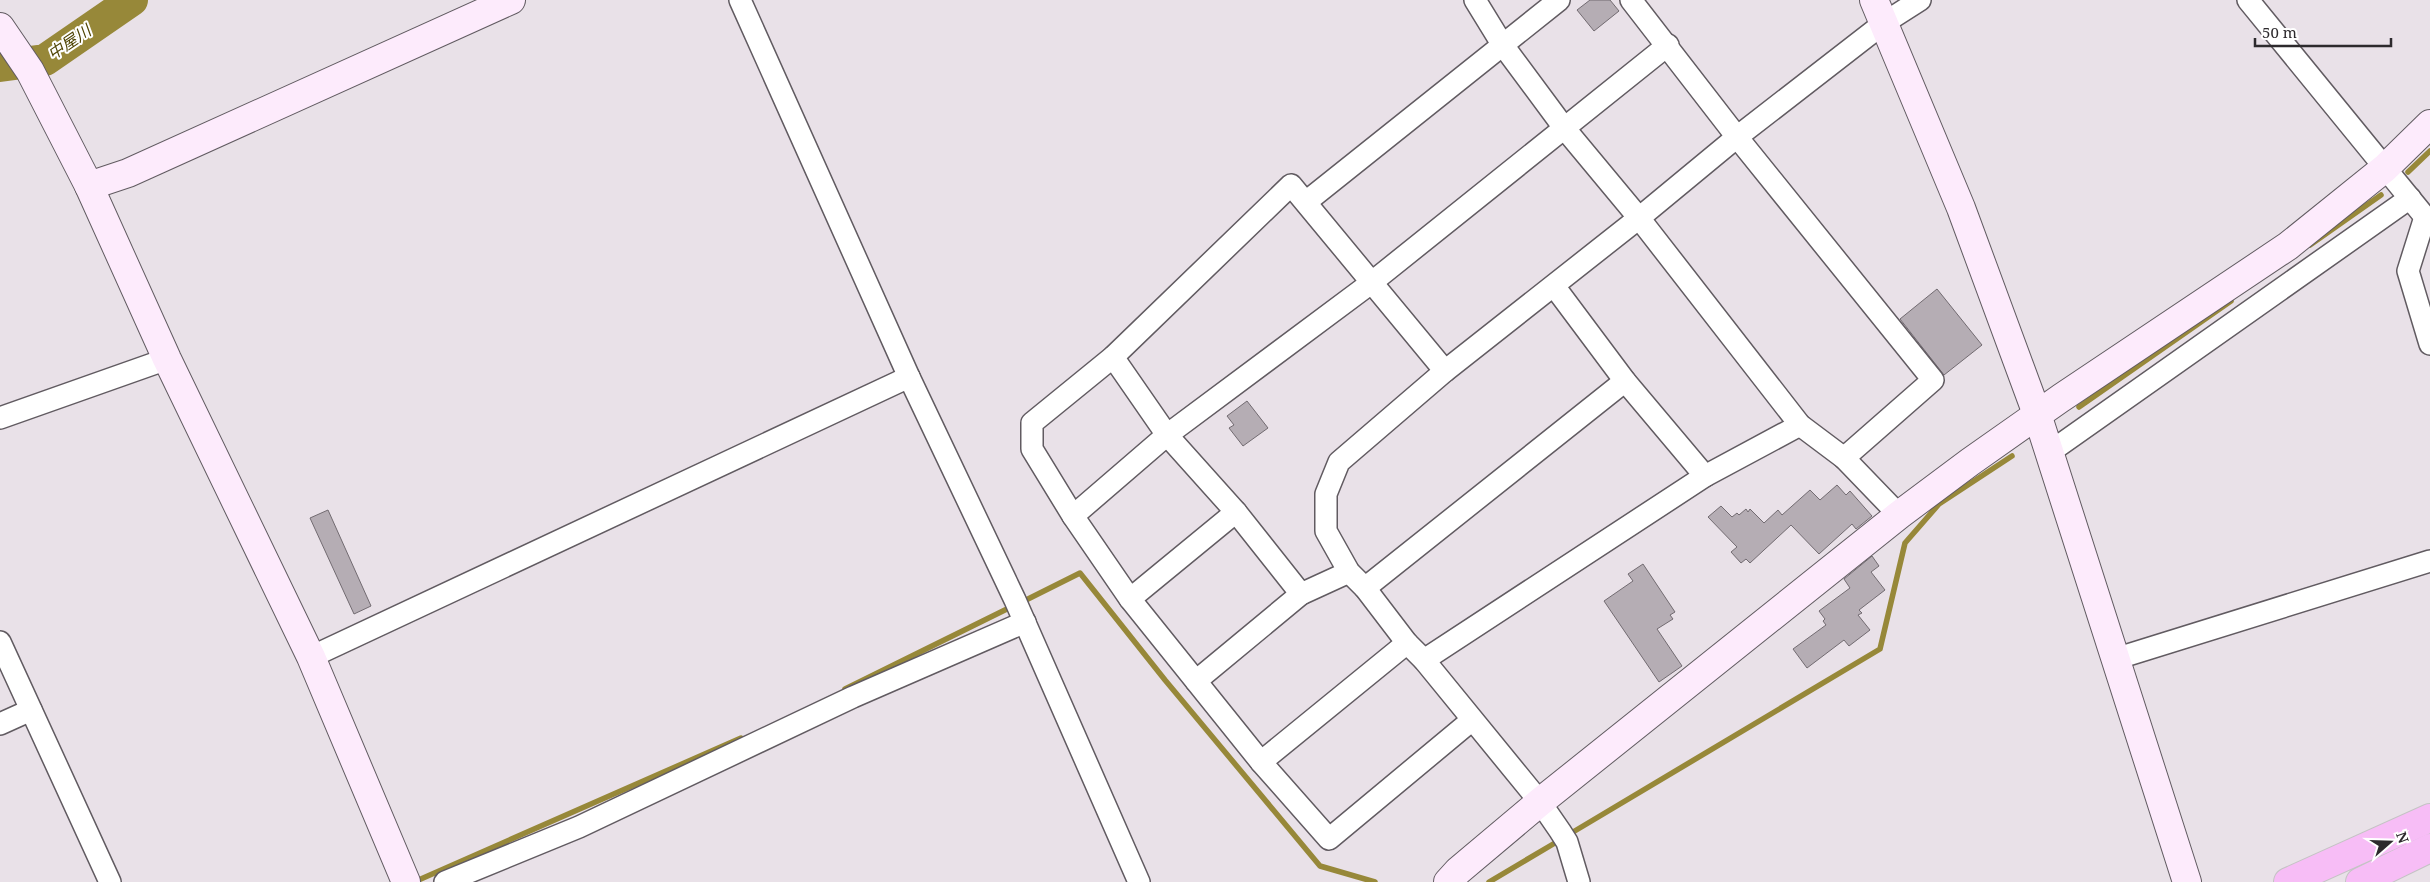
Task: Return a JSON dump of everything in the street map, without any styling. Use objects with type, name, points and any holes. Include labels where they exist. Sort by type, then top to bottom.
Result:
[{"type":"highway","points":[[2288,882],[2430,818]]},
{"type":"highway","points":[[2360,882],[2430,848]]},
{"type":"street","points":[[89,186],[128,173],[512,0]]},
{"type":"street","points":[[740,0],[908,377],[1020,611],[1139,882]]},
{"type":"street","points":[[1474,0],[1502,44],[1565,129],[1639,218],[1800,426],[1844,458],[1899,515]]},
{"type":"street","points":[[1306,202],[1559,0]]},
{"type":"street","points":[[1631,0],[1668,45],[1737,137],[1933,380],[1844,458]]},
{"type":"street","points":[[1579,882],[1563,837],[1540,802],[1424,660],[1407,643],[1365,588],[1349,572],[1326,531],[1326,494],[1339,462],[1445,372],[1639,218],[1737,137],[1879,12],[1920,0]]},
{"type":"street","points":[[2248,0],[2427,220],[2408,271],[2430,344]]},
{"type":"street","points":[[1879,12],[1961,208],[2037,414],[2187,882]]},
{"type":"street","points":[[0,28],[26,64],[89,186],[167,359],[311,657],[405,881]]},
{"type":"street","points":[[1073,516],[1166,435],[1371,283],[1668,45]]},
{"type":"street","points":[[1448,882],[1540,802],[1899,515],[2037,414],[2288,246],[2385,168],[2430,124]]},
{"type":"street","points":[[1445,372],[1291,186],[1113,357],[1032,423],[1032,449],[1073,516],[1130,599],[1261,762],[1328,839],[1472,720]]},
{"type":"street","points":[[2050,452],[2410,198]]},
{"type":"street","points":[[1554,286],[1625,381],[1705,476]]},
{"type":"street","points":[[1113,357],[1166,435],[1236,512],[1301,594]]},
{"type":"street","points":[[0,418],[167,359]]},
{"type":"street","points":[[311,657],[908,377]]},
{"type":"street","points":[[1365,588],[1625,381]]},
{"type":"street","points":[[1424,660],[1705,476],[1800,426]]},
{"type":"street","points":[[1130,599],[1236,512]]},
{"type":"street","points":[[2115,660],[2430,561]]},
{"type":"street","points":[[1196,681],[1301,594],[1349,572]]},
{"type":"street","points":[[445,882],[579,827],[853,696],[1020,611]]},
{"type":"street","points":[[0,642],[110,882]]},
{"type":"street","points":[[1261,762],[1407,643]]},
{"type":"street","points":[[0,724],[31,710]]},
{"type":"building","points":[[1590,0],[1610,0],[1619,11],[1594,31],[1577,10]]},
{"type":"building","points":[[1937,289],[1982,345],[1944,375],[1900,319]]},
{"type":"building","points":[[1247,401],[1268,428],[1243,446],[1229,428],[1234,425],[1227,416]]},
{"type":"building","points":[[1837,485],[1846,495],[1850,491],[1872,516],[1856,529],[1852,524],[1819,554],[1791,525],[1750,563],[1746,559],[1741,563],[1731,552],[1737,547],[1708,517],[1721,506],[1732,517],[1737,513],[1739,515],[1746,509],[1748,512],[1750,509],[1764,523],[1778,510],[1782,515],[1810,490],[1820,500]]},
{"type":"building","points":[[328,510],[371,606],[354,614],[310,518]]},
{"type":"building","points":[[1872,556],[1879,566],[1871,572],[1885,590],[1859,610],[1862,613],[1858,615],[1870,630],[1849,646],[1844,640],[1807,668],[1793,649],[1826,625],[1823,621],[1825,619],[1819,611],[1850,588],[1844,579]]},
{"type":"building","points":[[1643,564],[1675,612],[1670,615],[1673,619],[1657,629],[1682,666],[1659,682],[1604,601],[1633,581],[1628,574]]},
{"type":"waterway","name":"中屋川","points":[[0,66],[45,60],[132,0]]},
{"type":"waterway","points":[[2408,172],[2430,151]]},
{"type":"waterway","points":[[2310,245],[2381,195]]},
{"type":"waterway","points":[[2079,407],[2231,301]]},
{"type":"waterway","points":[[1568,835],[1880,649],[1905,543],[1939,504],[2012,456]]},
{"type":"waterway","points":[[1022,602],[1080,573],[1165,680],[1320,866],[1375,882]]},
{"type":"waterway","points":[[845,689],[1013,606]]},
{"type":"waterway","points":[[414,882],[741,738]]},
{"type":"waterway","points":[[1489,882],[1560,840]]}]
